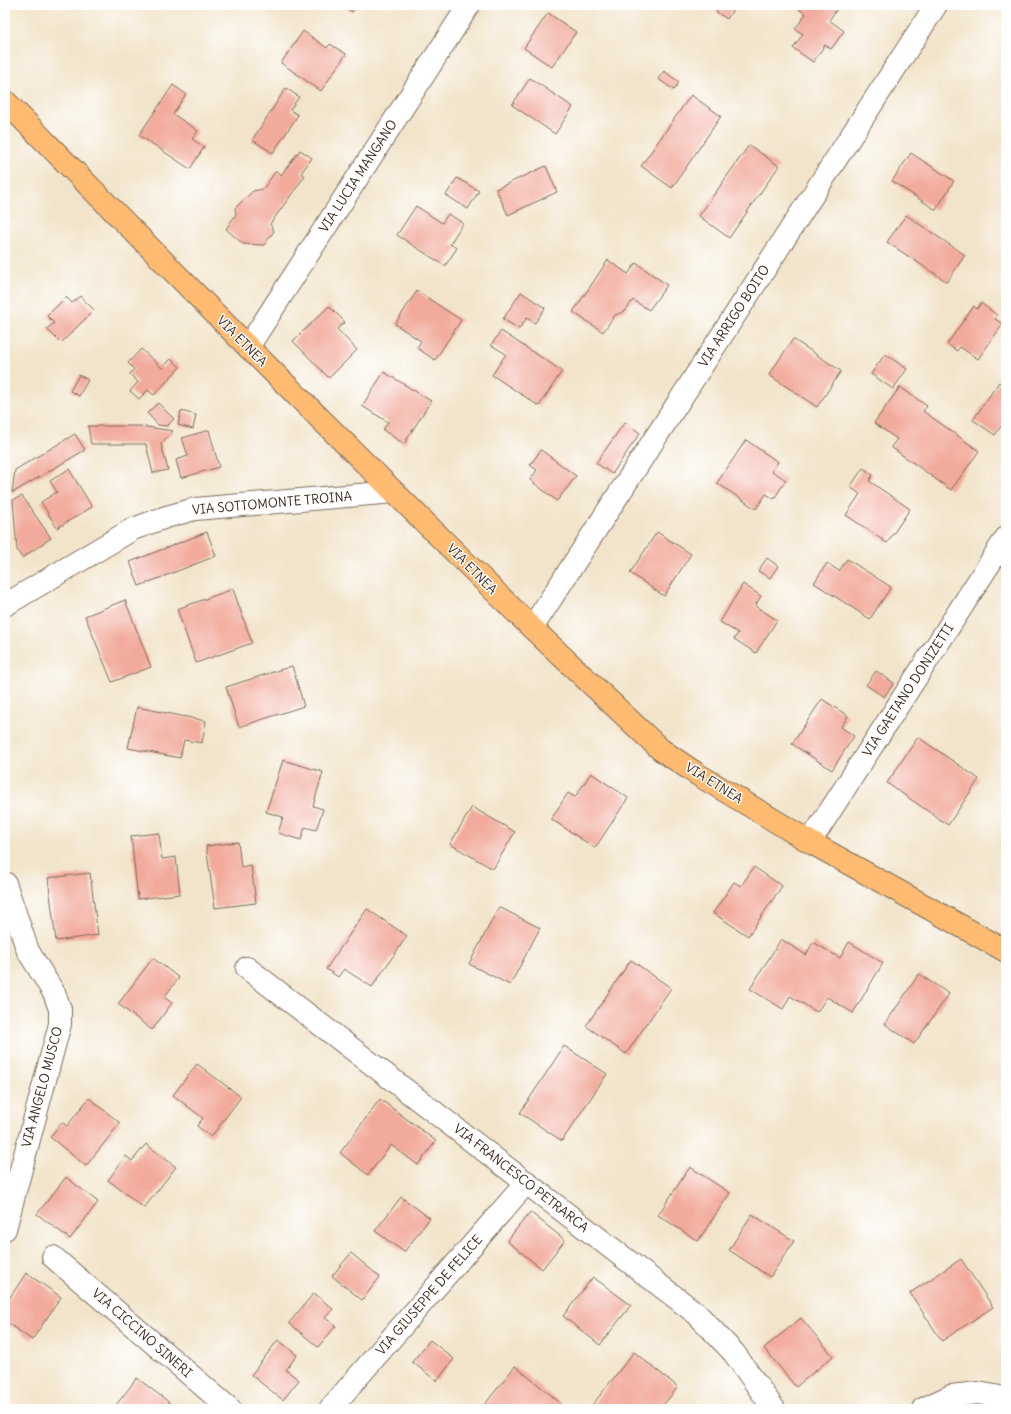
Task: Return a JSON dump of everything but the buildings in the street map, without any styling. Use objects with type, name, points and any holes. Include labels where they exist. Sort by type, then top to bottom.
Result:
[{"type":"main road","name":"VIA ETNEA","points":[[5,101],[248,347],[394,492],[532,628],[660,749],[697,774],[810,842],[1006,951]]},
{"type":"street","name":"VIA LUCIA MANGANO","points":[[248,347],[469,5]]},
{"type":"street","name":"VIA ARRIGO BOITO","points":[[532,628],[936,5]]},
{"type":"street","name":"VIA SOTTOMONTE TROINA","points":[[5,605],[133,530],[166,517],[195,509],[394,492]]},
{"type":"street","name":"VIA GAETANO DONIZETTI","points":[[810,842],[1006,538]]},
{"type":"street","name":"VIA ANGELO MUSCO","points":[[5,883],[28,951],[54,993],[60,1009],[60,1024],[5,1228]]},
{"type":"street","name":"VIA FRANCESCO PETRARCA","points":[[247,968],[697,1314],[734,1353],[774,1409]]},
{"type":"street","name":"VIA GIUSEPPE DE FELICE","points":[[330,1409],[527,1182]]},
{"type":"street","name":"VIA CICCINO SINERI","points":[[53,1257],[230,1409]]},
{"type":"street","points":[[923,1409],[951,1396],[978,1393],[1006,1398]]}]
